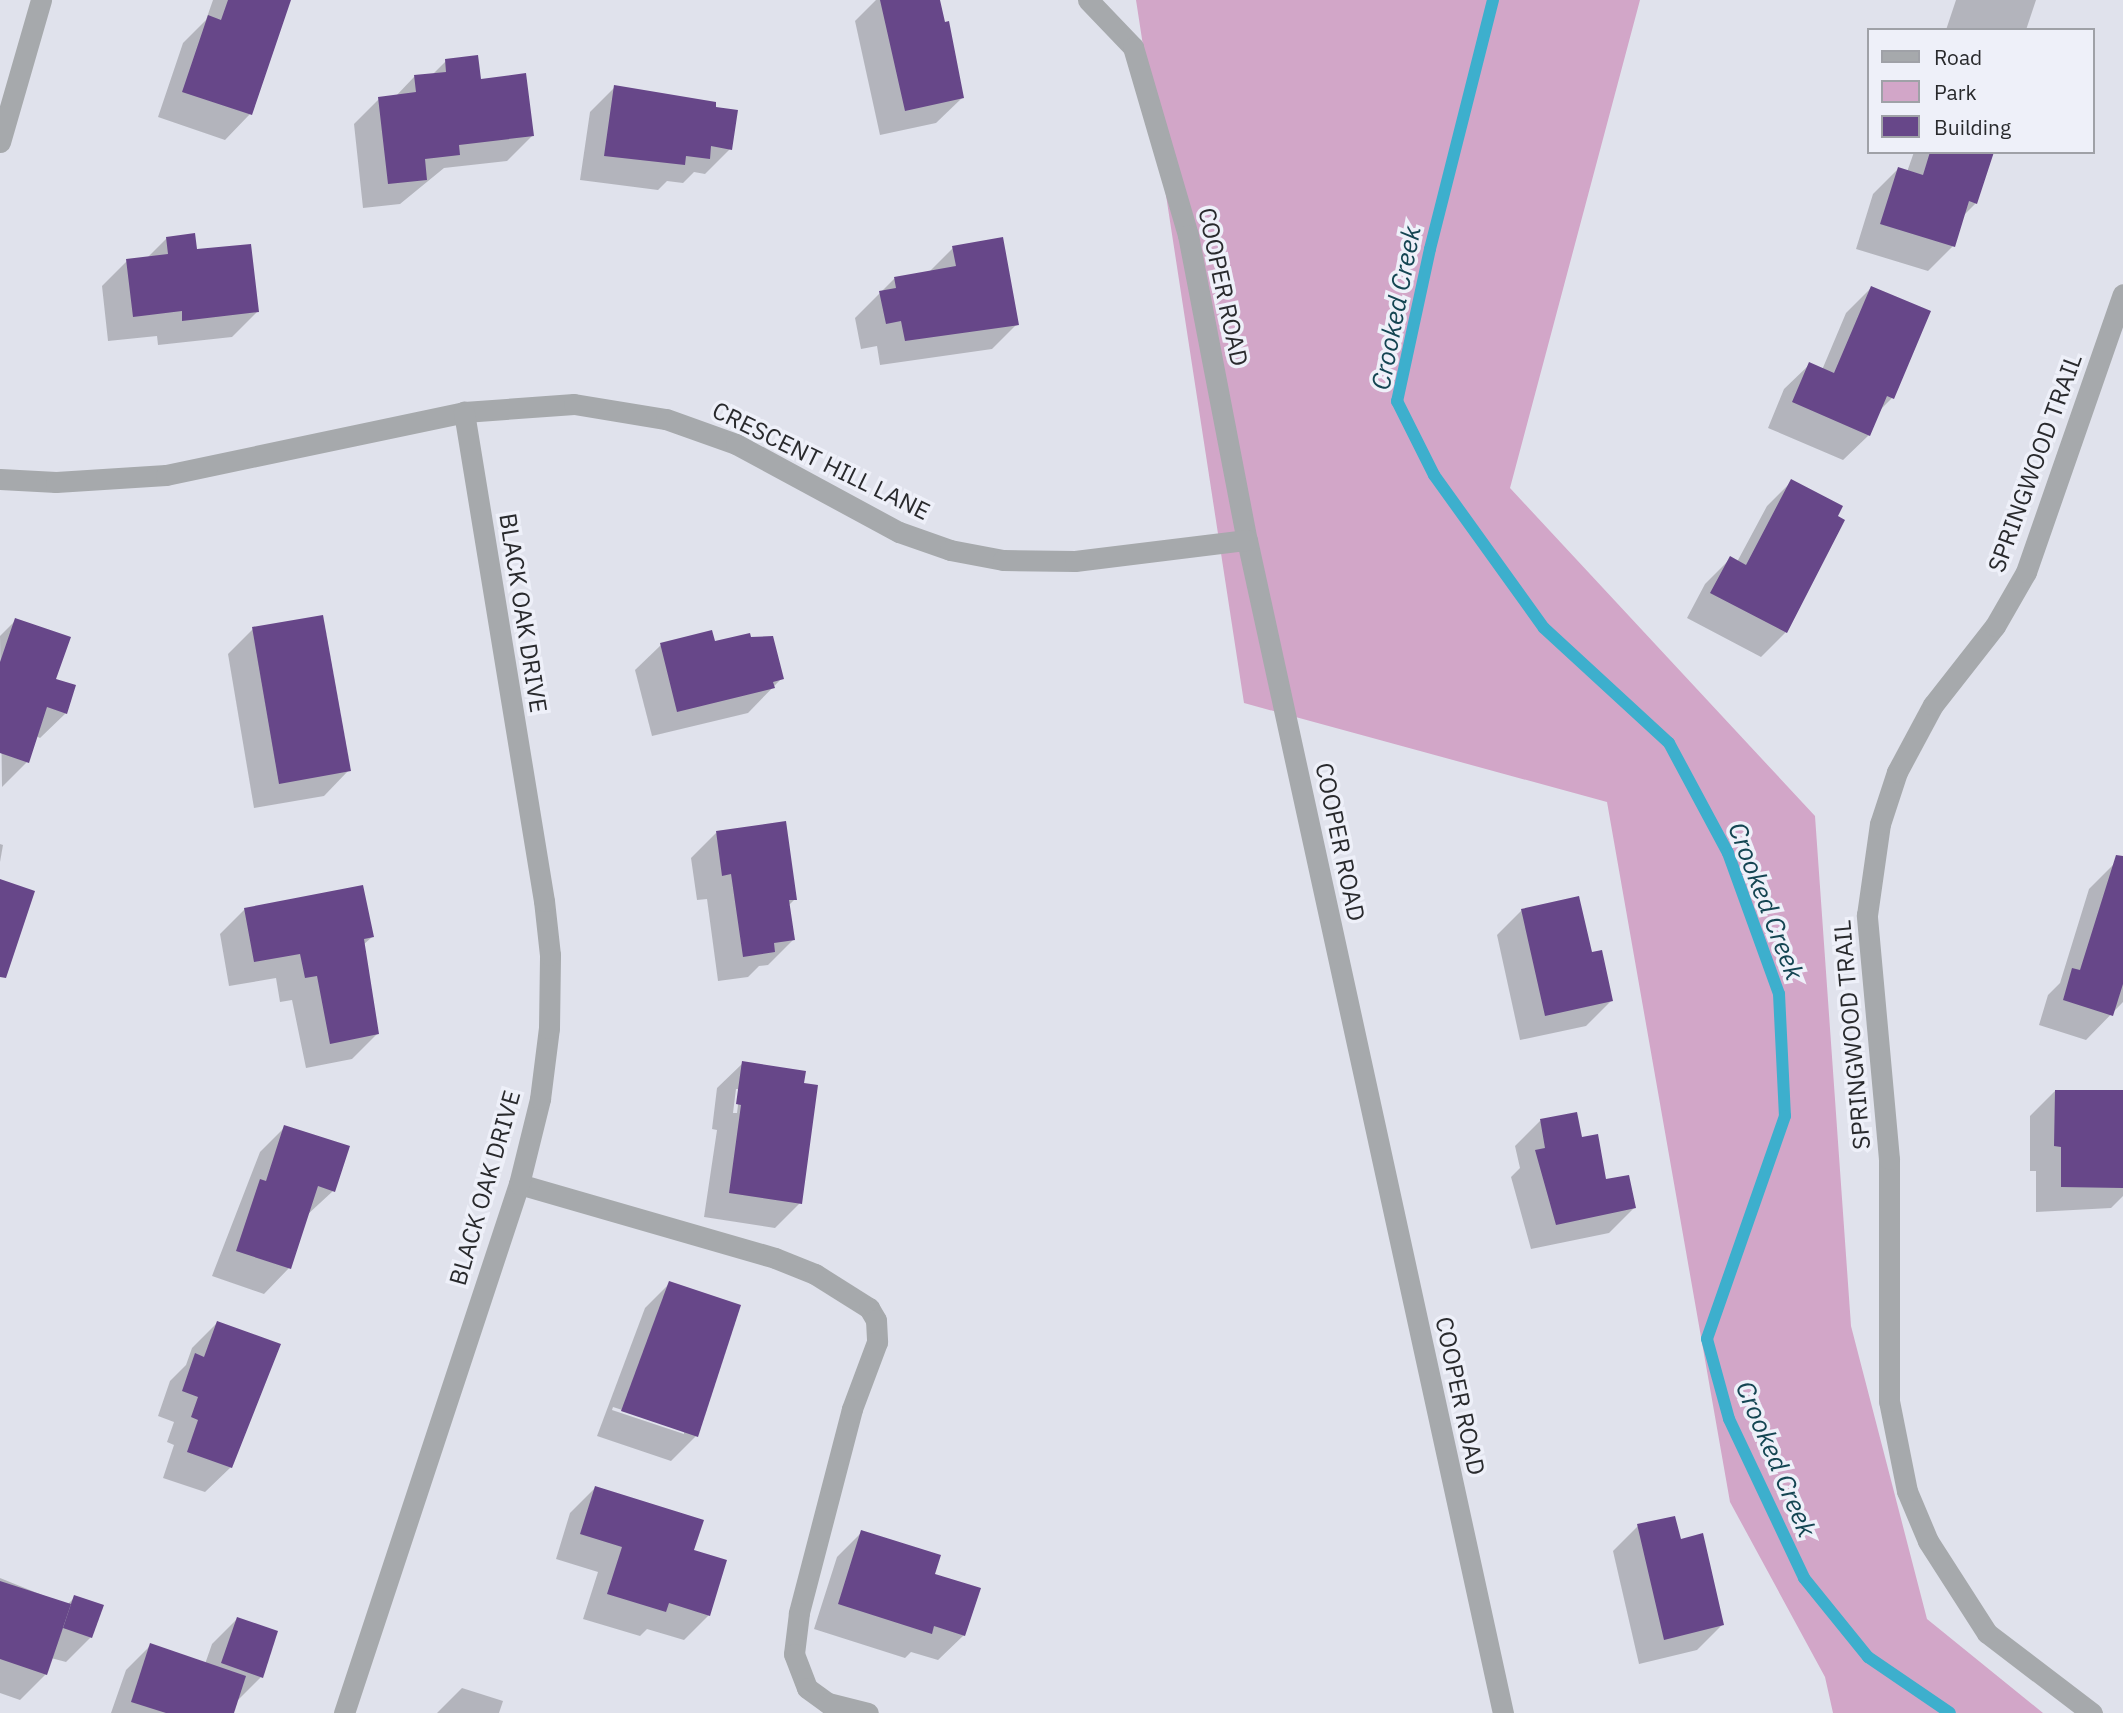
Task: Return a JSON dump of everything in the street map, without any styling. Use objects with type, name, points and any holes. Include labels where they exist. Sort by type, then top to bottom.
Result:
[{"type":"street","points":[[0,142],[41,0]]},
{"type":"street","name":"COOPER ROAD","points":[[1088,0],[1133,47],[1188,235],[1247,540],[1503,1713]]},
{"type":"street","name":"SPRINGWOOD TRAIL","points":[[2092,1713],[1987,1633],[1927,1541],[1908,1491],[1889,1401],[1889,1159],[1867,915],[1880,824],[1897,772],[1933,705],[1995,626],[2026,572],[2123,294]]},
{"type":"street","name":"CRESCENT HILL LANE","points":[[0,479],[56,482],[166,475],[464,412],[574,404],[666,419],[736,444],[899,532],[985,557],[1075,561],[1247,540]]},
{"type":"street","name":"BLACK OAK DRIVE","points":[[344,1713],[519,1184],[545,1064],[548,936],[464,412]]},
{"type":"street","points":[[519,1184],[775,1258],[815,1274],[869,1308],[876,1320],[877,1342],[852,1409],[799,1613],[794,1654],[807,1688],[828,1703],[867,1713]]},
{"type":"green space","points":[[1136,0],[1640,0],[1510,488],[1815,816],[1851,1326],[1927,1619],[2043,1713],[1833,1713],[1825,1677],[1730,1502],[1607,802],[1244,703]]},
{"type":"building","points":[[228,0],[291,0],[252,115],[182,92],[208,15],[221,20]]},
{"type":"building","points":[[880,0],[940,0],[945,22],[949,21],[964,98],[905,111]]},
{"type":"building","points":[[478,55],[481,79],[526,73],[534,136],[459,145],[460,155],[425,159],[427,180],[388,184],[378,97],[416,92],[414,75],[446,72],[445,59]]},
{"type":"building","points":[[614,85],[716,102],[716,107],[738,110],[732,150],[711,146],[710,159],[686,156],[685,165],[604,156]]},
{"type":"building","points":[[1929,154],[1993,154],[1977,204],[1969,201],[1955,247],[1880,224],[1898,167],[1923,175]]},
{"type":"building","points":[[195,233],[197,249],[251,244],[259,312],[182,321],[182,311],[133,317],[126,259],[168,254],[166,237]]},
{"type":"building","points":[[1003,237],[1019,325],[905,341],[901,321],[886,324],[879,291],[896,288],[894,277],[956,266],[952,246]]},
{"type":"building","points":[[1871,286],[1931,311],[1894,399],[1887,396],[1870,436],[1792,402],[1809,362],[1834,373]]},
{"type":"building","points":[[1791,479],[1843,506],[1838,516],[1845,520],[1787,633],[1710,593],[1730,556],[1746,565]]},
{"type":"building","points":[[323,615],[351,771],[279,784],[252,627]]},
{"type":"building","points":[[15,618],[71,637],[56,679],[76,685],[67,714],[47,707],[29,763],[0,753],[0,662]]},
{"type":"building","points":[[712,630],[715,641],[750,633],[751,637],[773,636],[784,679],[773,682],[775,688],[677,712],[660,643]]},
{"type":"building","points":[[786,821],[797,900],[789,900],[795,940],[774,943],[775,952],[743,957],[731,874],[722,876],[716,831]]},
{"type":"building","points":[[2116,855],[2123,856],[2123,984],[2113,1016],[2063,1000],[2072,968],[2080,970]]},
{"type":"building","points":[[0,879],[35,891],[6,978],[0,977]]},
{"type":"building","points":[[363,885],[374,937],[364,939],[379,1034],[330,1044],[317,976],[305,978],[300,954],[254,962],[244,908]]},
{"type":"building","points":[[1579,896],[1592,952],[1602,950],[1613,1001],[1545,1016],[1521,909]]},
{"type":"building","points":[[742,1061],[806,1071],[804,1083],[818,1085],[802,1204],[729,1193],[741,1105],[736,1104]]},
{"type":"building","points":[[2055,1090],[2123,1090],[2123,1188],[2061,1187],[2061,1147],[2054,1146]]},
{"type":"building","points":[[1577,1112],[1582,1137],[1598,1134],[1606,1179],[1629,1175],[1636,1208],[1556,1225],[1535,1150],[1545,1148],[1540,1119]]},
{"type":"building","points":[[284,1125],[350,1146],[335,1192],[318,1186],[291,1269],[236,1251],[260,1179],[266,1181]]},
{"type":"building","points":[[669,1281],[741,1305],[698,1437],[621,1411]]},
{"type":"building","points":[[217,1321],[281,1344],[232,1468],[187,1452],[198,1420],[191,1417],[198,1397],[182,1391],[195,1353],[204,1357]]},
{"type":"building","points":[[595,1486],[704,1520],[694,1550],[727,1560],[710,1616],[669,1603],[666,1612],[607,1594],[622,1547],[580,1534]]},
{"type":"building","points":[[1675,1516],[1681,1539],[1703,1533],[1724,1625],[1664,1640],[1637,1524]]},
{"type":"building","points":[[861,1530],[941,1555],[935,1574],[981,1588],[965,1636],[934,1626],[932,1634],[838,1604]]},
{"type":"building","points":[[0,1581],[71,1604],[47,1675],[0,1659]]},
{"type":"building","points":[[74,1595],[104,1605],[92,1638],[63,1628]]},
{"type":"building","points":[[237,1617],[278,1631],[263,1678],[221,1663]]},
{"type":"building","points":[[150,1643],[246,1676],[234,1713],[166,1713],[131,1702]]},
{"type":"waterway","name":"Crooked Creek","points":[[1493,0],[1430,249],[1397,401],[1434,475],[1544,628],[1669,743],[1728,853],[1779,994],[1785,1116],[1707,1339],[1729,1419],[1804,1578],[1868,1657],[1950,1713]]}]
